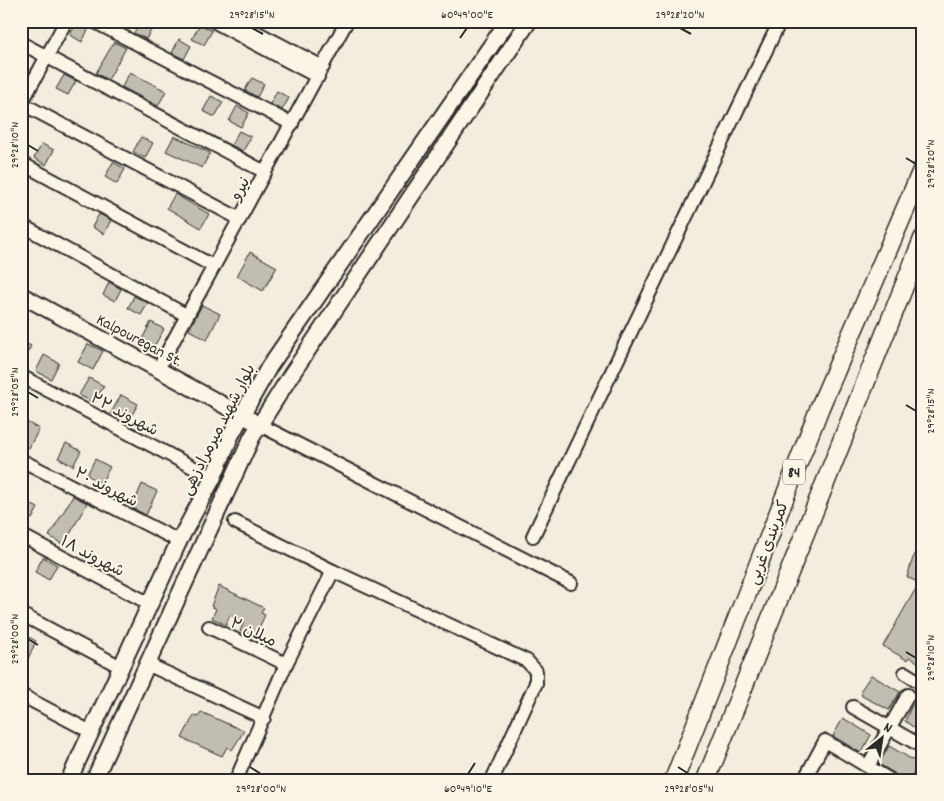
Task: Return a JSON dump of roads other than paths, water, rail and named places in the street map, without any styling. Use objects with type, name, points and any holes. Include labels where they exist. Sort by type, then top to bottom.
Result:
[{"type":"highway","name":"کمربندی غربی","points":[[674,780],[820,407],[923,168]]},
{"type":"highway","name":"کمربندی غربی","points":[[706,780],[923,239]]},
{"type":"main road","name":"بلوار شهید میرمرادزهی","points":[[69,780],[178,540],[213,478],[242,414],[269,367],[404,175],[508,21]]},
{"type":"main road","points":[[94,780],[252,437],[291,375],[528,21]]},
{"type":"main road","name":"Kalpouregan St.","points":[[21,295],[260,425]]},
{"type":"street","points":[[66,21],[21,104],[240,219]]},
{"type":"street","points":[[93,21],[292,124]]},
{"type":"street","points":[[213,21],[320,72]]},
{"type":"street","points":[[235,21],[320,72]]},
{"type":"street","name":"نیرو","points":[[158,369],[186,314],[240,219],[347,21]]},
{"type":"street","points":[[533,536],[780,21]]},
{"type":"street","points":[[21,43],[265,172]]},
{"type":"street","points":[[21,163],[213,266]]},
{"type":"street","points":[[21,225],[186,314]]},
{"type":"street","name":"شهروند ۲۲","points":[[21,376],[213,478]]},
{"type":"street","points":[[260,425],[571,583]]},
{"type":"street","name":"شهروند ۲۰","points":[[21,460],[178,540]]},
{"type":"street","points":[[235,522],[333,571],[527,661],[536,672],[536,683],[492,780]]},
{"type":"street","name":"شهروند ۱۸","points":[[21,535],[150,604]]},
{"type":"street","points":[[236,780],[286,664],[333,571]]},
{"type":"street","points":[[21,614],[121,667]]},
{"type":"street","name":"میلان ۲","points":[[209,627],[286,664]]},
{"type":"street","points":[[147,664],[264,718]]},
{"type":"street","points":[[905,673],[923,684]]},
{"type":"street","points":[[21,695],[91,732]]},
{"type":"street","points":[[868,766],[908,695]]},
{"type":"street","points":[[853,707],[923,747]]},
{"type":"street","points":[[804,780],[825,741],[890,780]]}]
